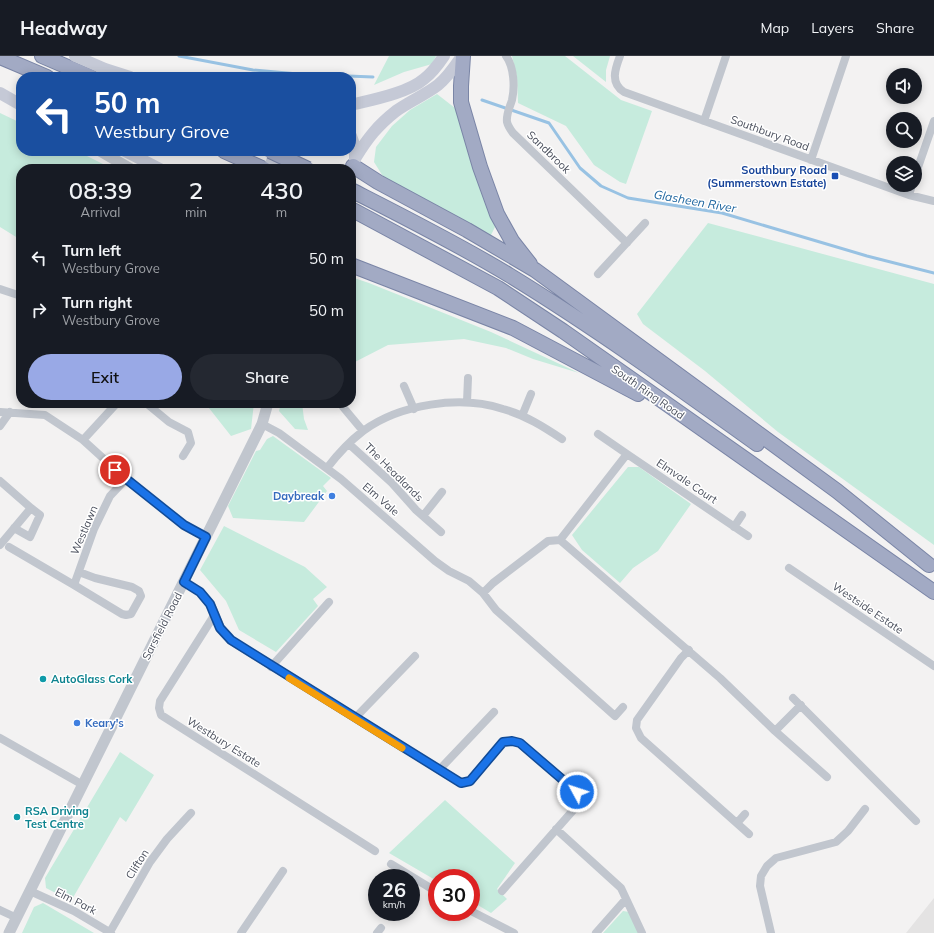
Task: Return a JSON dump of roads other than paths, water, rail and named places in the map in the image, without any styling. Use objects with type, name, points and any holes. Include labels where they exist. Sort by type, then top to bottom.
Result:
[{"type":"highway","points":[[42,56],[79,72]]},
{"type":"highway","points":[[462,56],[462,102],[487,187],[497,214],[512,241],[535,270]]},
{"type":"highway","points":[[0,57],[35,72]]},
{"type":"highway","points":[[235,156],[253,164]]},
{"type":"highway","points":[[281,156],[297,164]]},
{"type":"highway","points":[[356,166],[378,182],[467,230],[535,270],[837,491],[932,567]]},
{"type":"highway","name":"South Ring Road","points":[[356,193],[428,230],[508,275],[592,328],[932,567]]},
{"type":"highway","name":"South Ring Road","points":[[356,211],[498,288],[563,331],[934,592]]},
{"type":"highway","points":[[356,267],[513,328],[688,420]]},
{"type":"main road","points":[[75,56],[115,72]]},
{"type":"main road","points":[[356,104],[392,94],[423,80],[436,68],[444,56]]},
{"type":"main road","points":[[353,164],[371,134],[383,122],[407,104],[439,84],[449,75],[462,56]]},
{"type":"main road","points":[[0,93],[16,102]]},
{"type":"main road","points":[[134,156],[150,164]]},
{"type":"main road","points":[[266,164],[273,156]]},
{"type":"street","name":"Sandbrook","points":[[506,56],[510,64],[513,80],[512,98],[507,123],[513,133],[627,243]]},
{"type":"street","name":"Southbury Road","points":[[620,56],[614,76],[617,86],[624,92],[909,195],[934,201]]},
{"type":"street","points":[[704,120],[726,56]]},
{"type":"street","points":[[812,160],[846,56]]},
{"type":"street","points":[[922,156],[934,121]]},
{"type":"street","points":[[109,156],[122,164]]},
{"type":"street","points":[[598,274],[646,223]]},
{"type":"street","points":[[0,289],[16,294]]},
{"type":"street","points":[[467,402],[468,378]]},
{"type":"street","points":[[404,386],[414,408]]},
{"type":"street","points":[[522,416],[531,394]]},
{"type":"street","name":"The Headlands","points":[[327,468],[363,431],[398,413],[414,408],[451,402],[467,402],[503,408],[544,427],[562,439]]},
{"type":"street","points":[[83,440],[112,408]]},
{"type":"street","points":[[152,408],[169,422],[188,432],[192,443],[183,456]]},
{"type":"street","name":"Sarsfield Road","points":[[9,933],[262,424],[267,408]]},
{"type":"street","name":"The Headlands","points":[[344,408],[363,431]]},
{"type":"street","points":[[0,412],[45,415],[83,440],[126,479],[184,525],[206,537]]},
{"type":"street","points":[[0,426],[10,412]]},
{"type":"street","name":"Elm Vale","points":[[262,424],[279,433],[327,468],[435,561],[449,571],[470,581],[483,593],[496,610],[615,716],[623,707]]},
{"type":"street","name":"Elmvale Court","points":[[598,434],[748,536]]},
{"type":"street","name":"The Headlands","points":[[349,444],[441,532]]},
{"type":"street","points":[[560,540],[627,454]]},
{"type":"street","name":"Westlawn","points":[[74,585],[94,529],[110,496],[126,479]]},
{"type":"street","points":[[0,481],[40,515],[30,537],[14,528]]},
{"type":"street","name":"The Headlands","points":[[423,516],[442,492]]},
{"type":"street","points":[[0,545],[31,508]]},
{"type":"street","points":[[734,527],[742,516]]},
{"type":"street","points":[[483,593],[493,583],[548,541],[560,540],[689,650],[775,732],[827,777]]},
{"type":"street","name":"Westlawn","points":[[9,547],[122,614],[131,614],[141,596],[139,591],[132,587],[95,578],[79,572]]},
{"type":"street","name":"Westside Estate","points":[[789,568],[934,666]]},
{"type":"street","points":[[184,582],[200,592],[210,604],[220,628],[231,640],[271,667],[461,783],[470,781],[503,742],[512,741],[520,743],[577,792],[580,799],[576,807],[502,891]]},
{"type":"street","points":[[271,667],[329,602]]},
{"type":"street","name":"Westbury Estate","points":[[215,614],[160,701],[159,708],[161,715],[375,851]]},
{"type":"street","points":[[689,650],[681,658],[637,720],[636,728],[641,738],[748,834]]},
{"type":"street","points":[[355,718],[415,656]]},
{"type":"street","points":[[793,698],[916,821]]},
{"type":"street","points":[[775,732],[801,705]]},
{"type":"street","points":[[439,770],[494,712]]},
{"type":"street","points":[[0,738],[82,785]]},
{"type":"street","points":[[771,933],[760,886],[761,876],[767,866],[776,858],[836,842],[848,831],[865,808]]},
{"type":"street","name":"Clifton","points":[[110,933],[150,862],[167,839],[191,813]]},
{"type":"street","points":[[737,824],[745,814]]},
{"type":"street","points":[[556,829],[621,888],[642,933]]},
{"type":"street","points":[[391,864],[428,887]]},
{"type":"street","points":[[241,933],[283,871]]},
{"type":"street","name":"Elm Park","points":[[30,891],[74,911],[110,933]]},
{"type":"street","points":[[596,933],[626,899]]},
{"type":"street","points":[[0,910],[17,918]]},
{"type":"street","points":[[480,916],[514,933]]},
{"type":"waterway","name":"Glasheen River","points":[[179,56],[253,70],[276,72]]},
{"type":"waterway","name":"Glasheen River","points":[[356,76],[373,77]]},
{"type":"waterway","name":"Glasheen River","points":[[482,100],[549,123],[580,168],[601,186],[628,198],[722,213],[867,256],[934,273]]},
{"type":"place","name":"Southbury Road (Summerstown Estate)","points":[[835,176]]},
{"type":"place","name":"Daybreak","points":[[332,496]]},
{"type":"place","name":"AutoGlass Cork","points":[[43,679]]},
{"type":"place","name":"Keary's","points":[[77,723]]},
{"type":"place","name":"RSA Driving Test Centre","points":[[17,817]]}]
